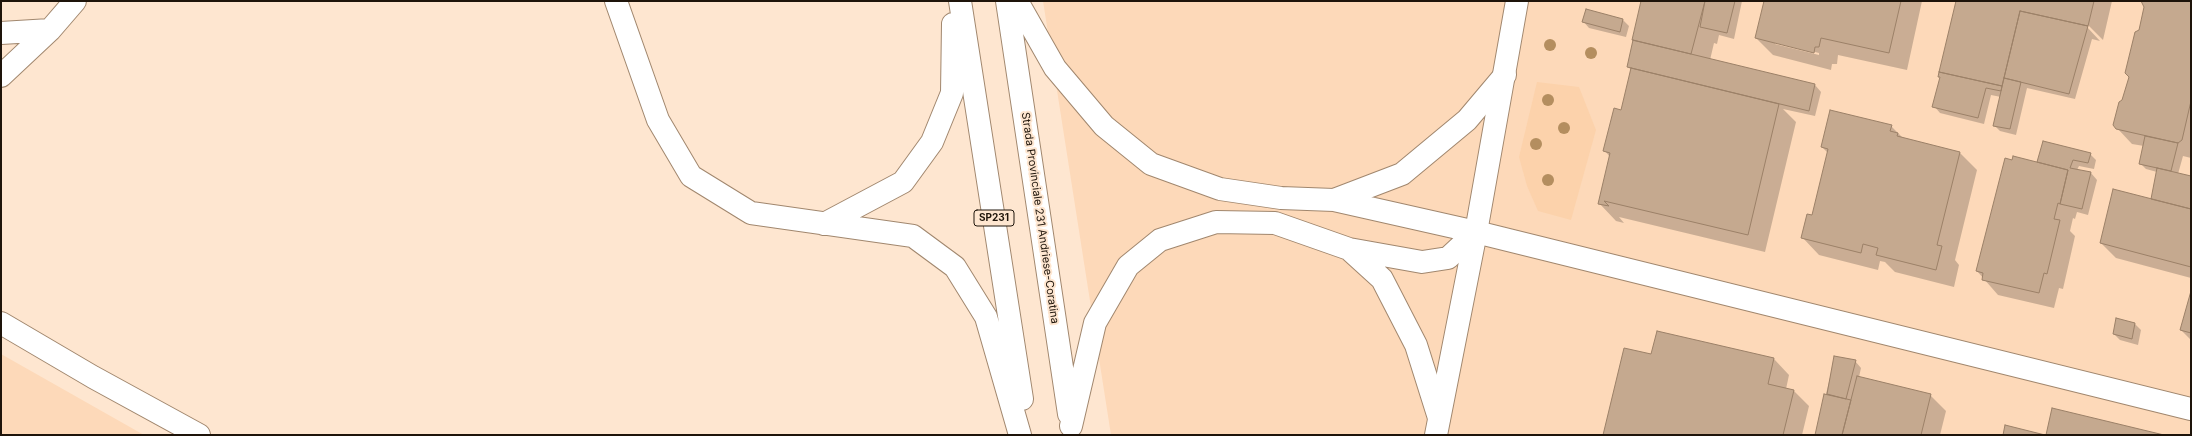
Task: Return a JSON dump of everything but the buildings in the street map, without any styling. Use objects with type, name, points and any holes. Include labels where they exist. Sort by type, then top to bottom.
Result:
[{"type":"main road","points":[[1,76],[50,30],[75,1]]},
{"type":"main road","points":[[616,1],[658,120],[691,176],[751,213],[914,236],[955,267],[986,317],[1020,435]]},
{"type":"main road","points":[[824,224],[903,182],[932,142],[952,93],[953,1]]},
{"type":"main road","name":"SP231","points":[[960,1],[1028,435]]},
{"type":"main road","name":"Strada Provinciale 231 Andriese-Coratina","points":[[1008,1],[1072,430]]},
{"type":"main road","points":[[1017,1],[1055,68],[1104,126],[1151,164],[1220,189],[1281,198],[1334,200],[1476,232],[2191,409]]},
{"type":"main road","points":[[1437,427],[1476,232],[1517,1]]},
{"type":"main road","points":[[1,33],[50,30]]},
{"type":"main road","points":[[1334,200],[1402,174],[1467,120],[1505,75]]},
{"type":"main road","points":[[1072,430],[1095,323],[1128,266],[1160,240],[1216,222],[1275,223],[1349,249],[1422,262],[1448,258],[1476,232]]},
{"type":"main road","points":[[1349,249],[1382,279],[1416,344],[1437,427]]},
{"type":"main road","points":[[1,323],[93,377],[199,435]]},
{"type":"shaded area","points":[[1043,1],[2191,1],[2191,435],[1111,435]]},
{"type":"shaded area","points":[[1537,82],[1579,87],[1596,130],[1571,220],[1538,211],[1527,186],[1519,157]]},
{"type":"shaded area","points":[[1,354],[144,435],[1,435]]}]
